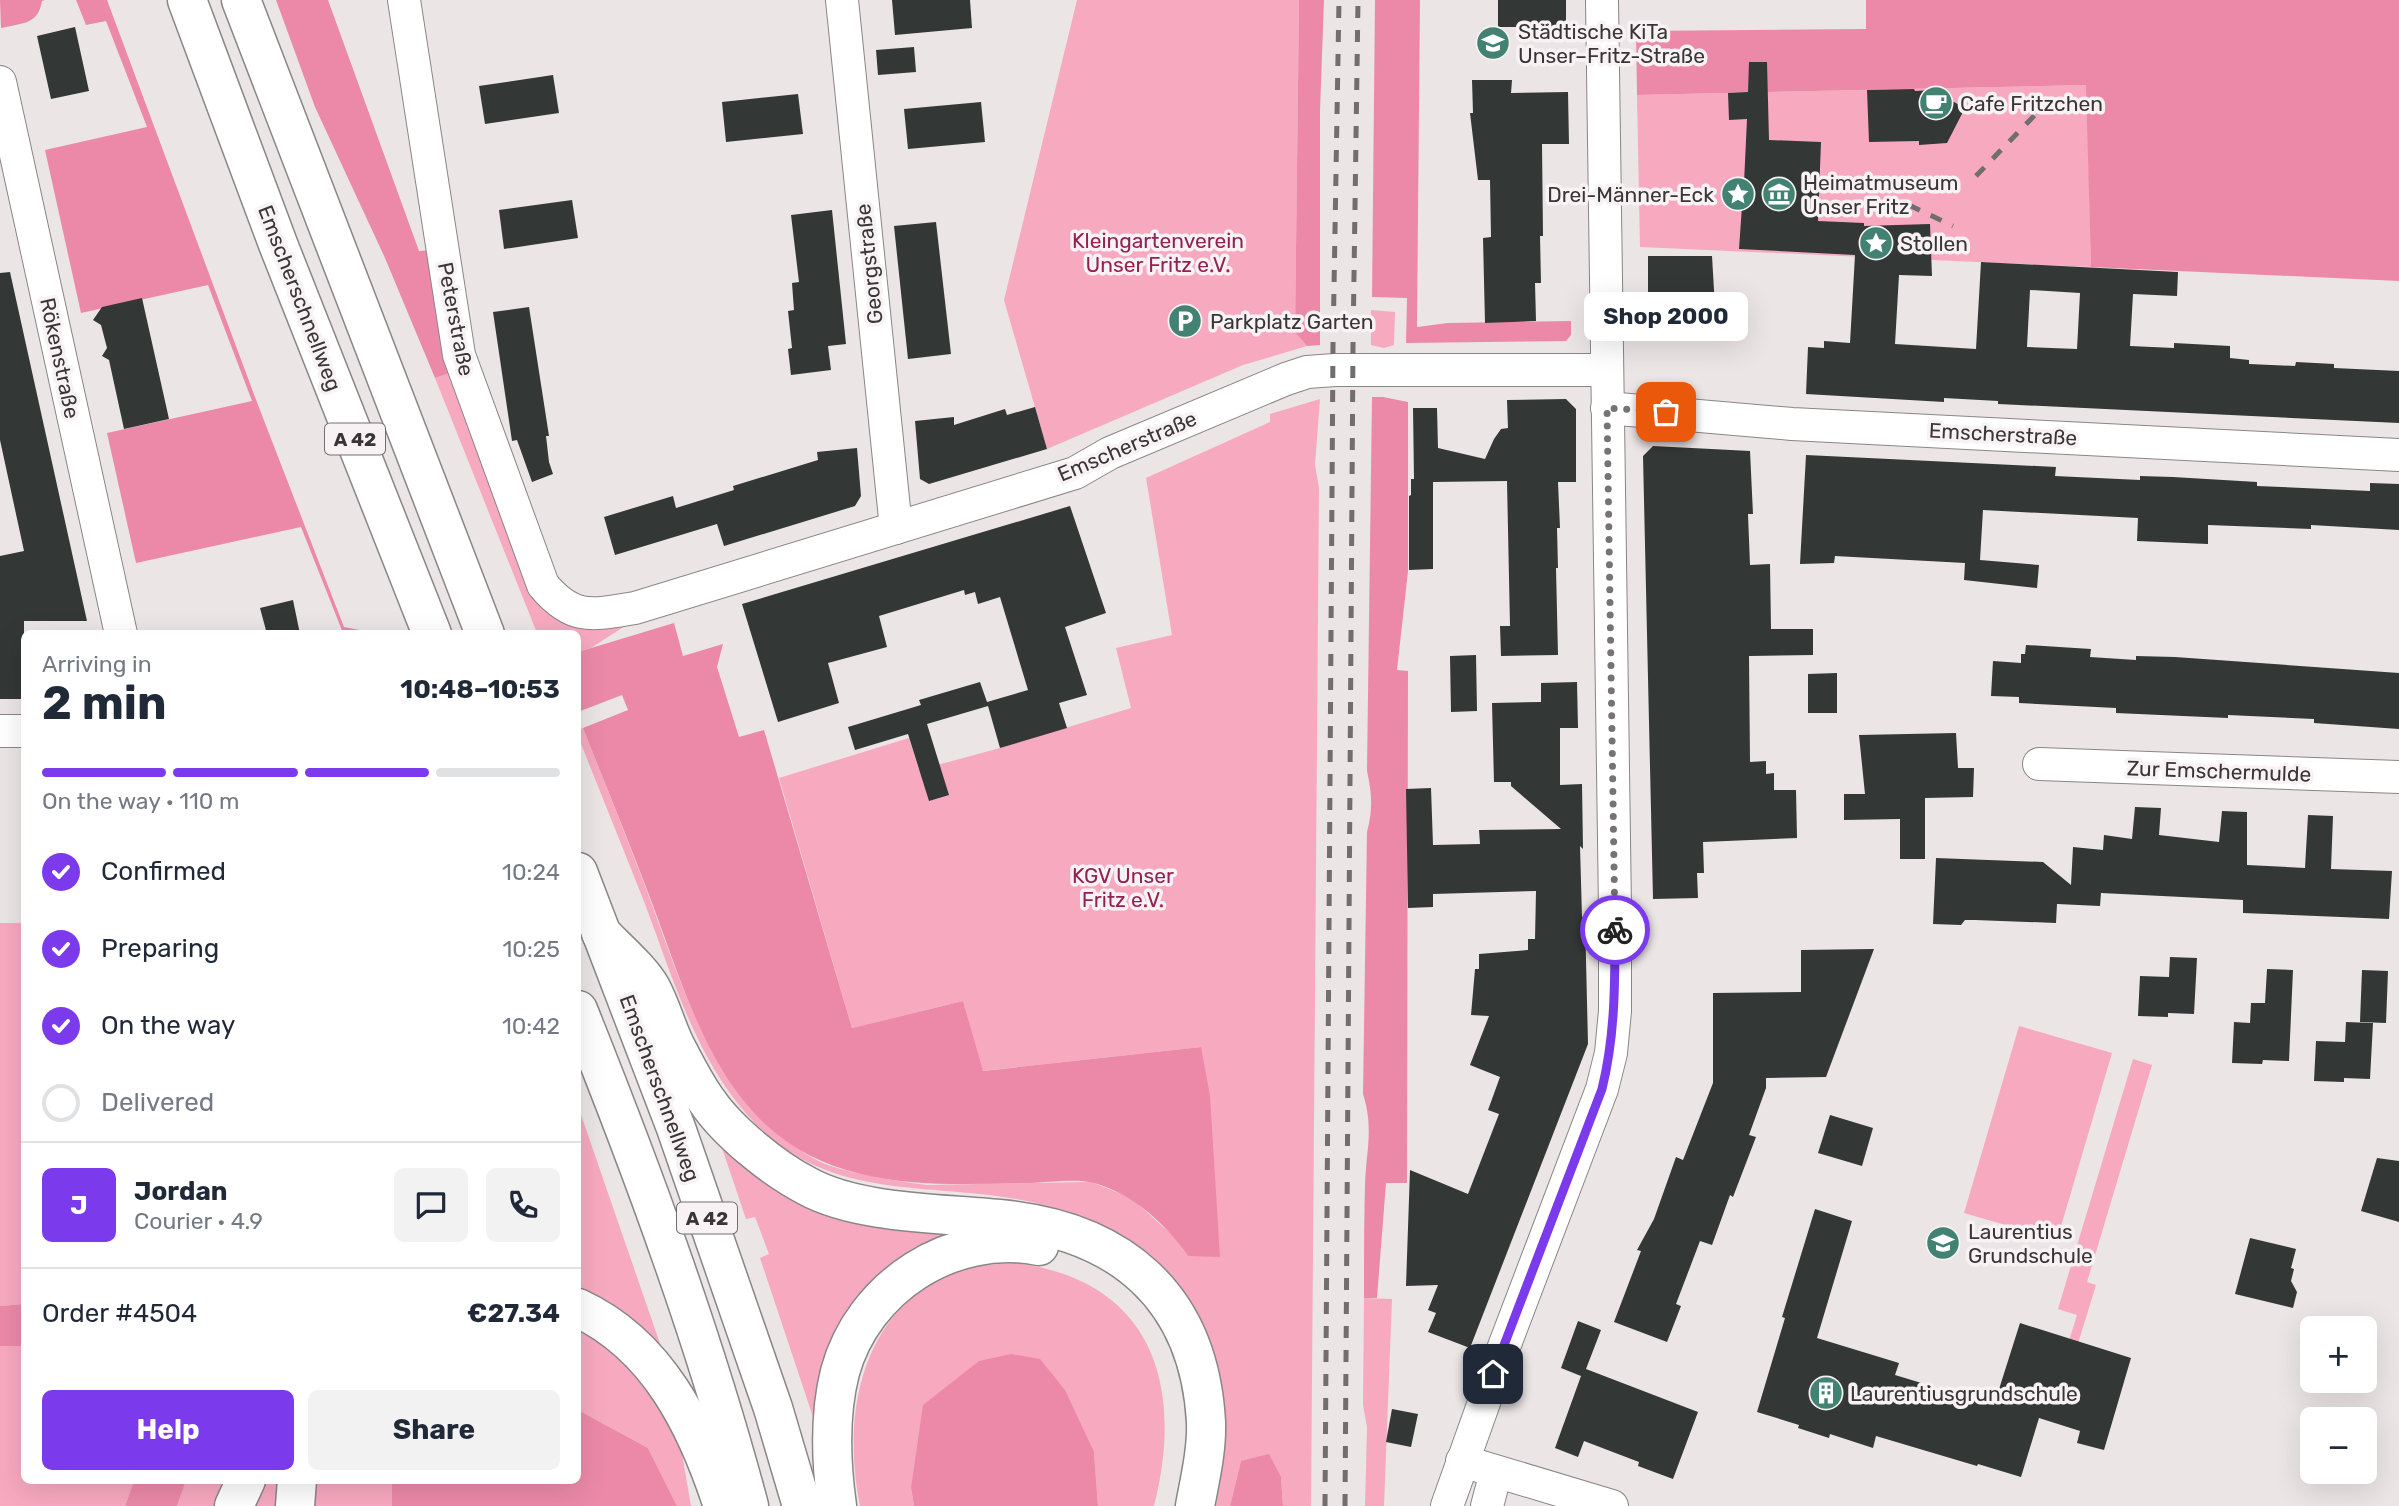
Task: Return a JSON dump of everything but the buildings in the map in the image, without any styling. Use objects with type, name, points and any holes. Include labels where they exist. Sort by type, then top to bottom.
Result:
[{"type":"highway","name":"Emscherschnellweg","points":[[187,0],[278,244],[430,630]]},
{"type":"highway","name":"A 42","points":[[242,0],[483,630]]},
{"type":"highway","name":"Emscherschnellweg","points":[[581,880],[676,1128],[772,1408],[802,1506]]},
{"type":"highway","points":[[601,933],[650,986],[677,1050],[708,1103],[755,1153],[808,1187],[845,1200],[897,1211],[1049,1225],[1093,1241],[1131,1265],[1163,1296],[1187,1334],[1201,1376],[1206,1425],[1195,1506]]},
{"type":"highway","name":"A 42","points":[[581,1017],[633,1147],[729,1430],[749,1506]]},
{"type":"highway","points":[[837,1506],[832,1437],[835,1402],[840,1372],[866,1315],[884,1295],[928,1262],[959,1249],[1005,1243],[1035,1245],[1069,1254],[1097,1266],[1122,1283],[1147,1308],[1168,1341],[1181,1380],[1185,1427],[1182,1472],[1174,1506]]},
{"type":"highway","points":[[581,1309],[628,1340],[659,1373],[685,1413],[710,1466],[723,1506]]},
{"type":"highway","points":[[234,1506],[245,1484]]},
{"type":"highway","points":[[259,1506],[262,1484]]},
{"type":"highway","points":[[295,1506],[298,1484]]},
{"type":"street","name":"Peterstraße","points":[[404,0],[458,355],[543,585],[557,602],[576,610]]},
{"type":"street","name":"Georgstraße","points":[[842,0],[896,528]]},
{"type":"street","points":[[1447,1506],[1530,1277],[1590,1125],[1611,1054],[1615,1011],[1615,962],[1602,0]]},
{"type":"street","name":"Rökenstraße","points":[[0,82],[120,630]]},
{"type":"street","name":"Emscherstraße","points":[[576,610],[595,615],[635,608],[1075,472],[1110,453],[1307,372],[1608,370]]},
{"type":"street","name":"Emscherstraße","points":[[1607,408],[1792,424],[2399,455]]},
{"type":"street","points":[[0,731],[21,731]]},
{"type":"street","name":"Zur Emschermulde","points":[[2039,764],[2399,778]]},
{"type":"street","points":[[1462,1461],[1612,1506]]},
{"type":"street","points":[[1487,1506],[1496,1472]]},
{"type":"green space","name":"Kleingartenverein Unser Fritz e.V.","points":[[1077,0],[1299,0],[1295,331],[1307,346],[1243,365],[1047,449],[1004,300]]},
{"type":"green space","points":[[2087,85],[2091,267],[1640,247],[1637,95]]},
{"type":"green space","points":[[1371,310],[1395,312],[1394,345],[1384,348],[1371,345]]},
{"type":"green space","points":[[450,373],[578,626],[604,629],[628,624],[591,648],[581,651],[581,630],[536,630],[435,378]]},
{"type":"green space","name":"KGV Unser Fritz e.V.","points":[[1320,399],[1315,465],[1319,488],[1311,1506],[1283,1506],[1281,1477],[1241,1461],[1230,1506],[1216,1506],[1223,1451],[1217,1370],[1199,1318],[1166,1271],[1146,1252],[1123,1236],[1098,1224],[1045,1205],[989,1195],[869,1182],[840,1175],[787,1150],[739,1106],[705,1052],[678,993],[581,744],[581,729],[583,728],[697,1021],[733,1085],[754,1113],[779,1135],[827,1164],[904,1182],[927,1185],[1091,1182],[1136,1202],[1174,1237],[1188,1256],[1201,1047],[982,1071],[963,1001],[852,1028],[779,778],[909,738],[919,770],[1131,708],[1116,648],[1172,635],[1146,478],[1270,422],[1270,414]]},
{"type":"green space","points":[[0,923],[21,923],[21,1304],[0,1306]]},
{"type":"green space","points":[[2019,1026],[2112,1053],[2057,1240],[1964,1213]]},
{"type":"green space","points":[[2133,1059],[2152,1065],[2087,1282],[2096,1285],[2076,1350],[2067,1347],[2077,1315],[2058,1309]]},
{"type":"green space","points":[[581,1115],[666,1361],[691,1506],[677,1506],[648,1448],[581,1412]]},
{"type":"green space","points":[[720,1142],[984,1230],[929,1249],[817,1429],[760,1258],[769,1254],[755,1217],[746,1219]]},
{"type":"green space","points":[[1014,1263],[1061,1273],[1098,1291],[1127,1315],[1147,1345],[1160,1380],[1165,1419],[1163,1461],[1154,1506],[1098,1506],[1094,1452],[911,1488],[914,1506],[860,1506],[854,1434],[858,1398],[867,1364],[882,1333],[903,1306],[931,1285],[966,1269]]},
{"type":"green space","points":[[1364,1298],[1392,1299],[1384,1506],[1365,1506],[1367,1427],[1363,1405]]},
{"type":"green space","points":[[0,1346],[21,1346],[21,1484],[133,1484],[125,1506],[0,1506]]},
{"type":"green space","points":[[185,1484],[392,1484],[392,1506],[177,1506]]},
{"type":"shaded area","points":[[0,0],[45,0],[33,19],[1,28]]},
{"type":"shaded area","points":[[76,0],[107,0],[344,627],[360,630],[342,630],[301,527],[136,563],[107,433],[252,401],[208,285],[81,313],[45,150],[147,127],[106,21],[86,25]]},
{"type":"shaded area","points":[[276,0],[328,0],[419,251],[431,250],[450,373],[435,378],[385,258],[315,107]]},
{"type":"shaded area","points":[[1299,0],[1324,0],[1320,111],[1320,345],[1307,346],[1295,332]]},
{"type":"shaded area","points":[[1375,0],[1420,0],[1417,327],[1448,323],[1571,321],[1571,335],[1566,341],[1406,343],[1407,298],[1372,297]]},
{"type":"shaded area","points":[[1866,0],[2399,0],[2399,281],[2091,267],[2086,85],[1637,95],[1636,31],[1866,29]]},
{"type":"shaded area","points":[[1372,397],[1408,402],[1408,571],[1397,670],[1408,671],[1407,1183],[1386,1183],[1377,1298],[1364,1298],[1365,1185],[1369,1129],[1363,1094],[1367,832],[1371,802],[1367,771]]},
{"type":"shaded area","points":[[674,623],[683,656],[723,644],[717,667],[739,737],[764,730],[852,1028],[963,1001],[983,1071],[1201,1047],[1210,1096],[1220,1257],[1188,1256],[1169,1232],[1147,1211],[1122,1194],[1094,1183],[1070,1181],[957,1184],[888,1179],[855,1173],[823,1162],[793,1146],[765,1124],[743,1100],[725,1074],[695,1017],[583,728],[628,710],[622,695],[581,711],[581,651]]},
{"type":"shaded area","points":[[21,1304],[21,1346],[0,1346],[0,1306]]},
{"type":"shaded area","points":[[1011,1354],[1040,1359],[1065,1390],[1094,1452],[1098,1506],[914,1506],[911,1488],[923,1405],[979,1361]]},
{"type":"shaded area","points":[[581,1412],[648,1448],[677,1506],[392,1506],[392,1484],[581,1484]]},
{"type":"shaded area","points":[[1269,1454],[1281,1477],[1283,1506],[1230,1506],[1241,1461]]},
{"type":"shaded area","points":[[133,1484],[185,1484],[177,1506],[125,1506]]},
{"type":"railway","points":[[1325,1506],[1333,346],[1339,0]]},
{"type":"railway","points":[[1345,1506],[1358,0]]},
{"type":"railway","points":[[1976,176],[2059,90]]},
{"type":"railway","points":[[1909,205],[1953,226]]},
{"type":"way so far","points":[[1615,930],[1607,408],[1666,412]]},
{"type":"place","name":"Städtische KiTa Unser–Fritz-Straße","points":[[1493,43]]},
{"type":"place","name":"Cafe Fritzchen","points":[[1936,103]]},
{"type":"place","name":"Drei-Männer-Eck","points":[[1738,194]]},
{"type":"place","name":"Heimatmuseum Unser Fritz","points":[[1779,194]]},
{"type":"place","name":"Stollen","points":[[1876,243]]},
{"type":"place","name":"Parkplatz Garten","points":[[1185,321]]},
{"type":"place","name":"Shop 2000","points":[[1666,412]]},
{"type":"place","name":"Laurentius Grundschule","points":[[1943,1243]]},
{"type":"place","name":"Laurentiusgrundschule","points":[[1826,1393]]},
{"type":"route","points":[[1493,1374],[1602,1089],[1611,1054],[1615,1011],[1615,930]]}]
